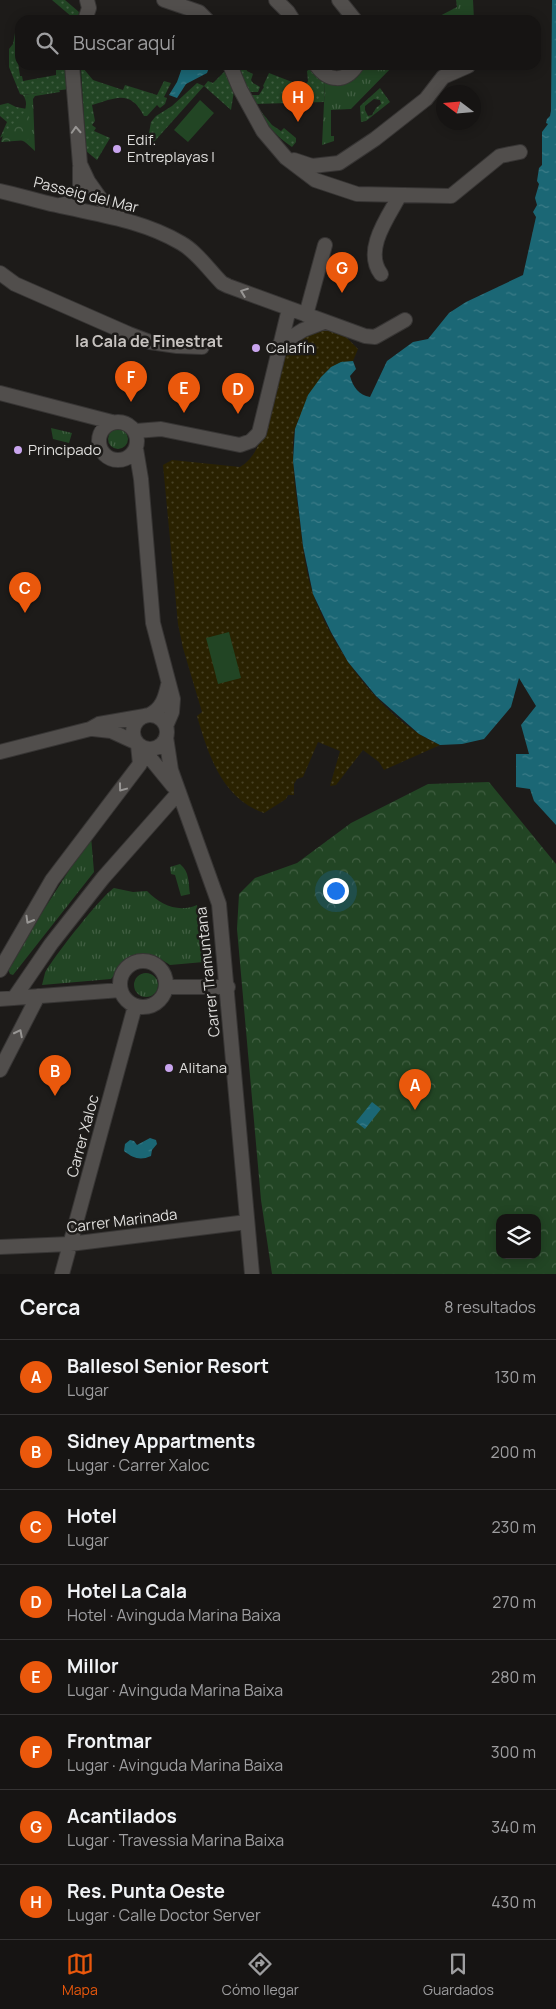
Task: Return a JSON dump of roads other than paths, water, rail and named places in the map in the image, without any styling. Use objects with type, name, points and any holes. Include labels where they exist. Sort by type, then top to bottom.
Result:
[{"type":"street","points":[[86,0],[89,8],[87,15]]},
{"type":"street","points":[[164,0],[199,12],[202,15]]},
{"type":"street","points":[[276,0],[290,15]]},
{"type":"street","points":[[339,0],[351,15]]},
{"type":"street","points":[[58,206],[72,202],[80,195],[80,164],[72,70]]},
{"type":"street","points":[[232,70],[240,89],[263,131],[286,158],[315,180],[357,194],[451,196],[500,156],[520,152]]},
{"type":"street","points":[[320,70],[322,73],[336,79],[345,77],[353,70]]},
{"type":"street","points":[[286,158],[312,166],[339,163],[375,140],[426,99],[443,77],[459,70]]},
{"type":"street","points":[[80,164],[88,181],[100,198],[119,217]]},
{"type":"street","name":"Passeig del Mar","points":[[0,191],[58,206],[119,217],[181,243],[191,250],[219,280],[228,286],[324,322],[375,337],[405,320]]},
{"type":"street","points":[[382,274],[377,268],[373,254],[383,228],[400,195]]},
{"type":"street","points":[[306,315],[325,245]]},
{"type":"street","points":[[0,273],[15,284],[128,334],[150,342],[202,347]]},
{"type":"street","points":[[136,431],[161,429],[240,445],[252,441],[259,433],[289,309]]},
{"type":"street","points":[[279,345],[303,330],[324,322]]},
{"type":"street","points":[[0,393],[112,422],[128,423],[136,431],[138,437],[136,449],[141,479],[153,623],[167,689],[173,704],[166,731],[157,748],[147,749],[111,731],[90,729]]},
{"type":"street","points":[[83,414],[98,429],[99,445],[105,455],[122,460],[134,469],[141,479]]},
{"type":"street","points":[[98,429],[112,422]]},
{"type":"street","points":[[122,460],[128,458],[136,449]]},
{"type":"street","points":[[0,752],[90,729],[99,724],[156,712],[167,689]]},
{"type":"street","points":[[0,970],[52,880],[140,764],[139,745],[133,737],[136,722],[147,715],[159,718],[166,731]]},
{"type":"street","name":"Carrer Tramuntana","points":[[166,731],[171,770],[219,904],[228,987],[252,1274]]},
{"type":"street","name":"Carrer Tramuntana","points":[[139,745],[179,792]]},
{"type":"street","points":[[14,998],[51,944],[103,878],[179,792]]},
{"type":"street","points":[[139,961],[153,962],[159,967],[166,980],[166,987],[164,994],[155,1004],[135,1006],[124,997],[120,982],[126,968],[139,961]]},
{"type":"street","points":[[166,987],[228,987]]},
{"type":"street","points":[[0,999],[121,990]]},
{"type":"street","points":[[0,1070],[38,996]]},
{"type":"street","name":"Carrer Xaloc","points":[[62,1274],[135,1006]]},
{"type":"street","name":"Carrer Marinada","points":[[0,1247],[70,1244],[247,1222]]},
{"type":"water","points":[[552,0],[556,0],[556,825],[534,801],[530,789],[516,787],[516,754],[529,754],[521,725],[536,706],[519,678],[511,707],[484,739],[462,744],[440,745],[419,734],[376,696],[348,662],[313,594],[303,546],[293,461],[295,429],[308,395],[331,367],[341,362],[353,361],[356,369],[350,376],[353,384],[357,390],[370,397],[387,361],[413,342],[428,339],[449,313],[466,302],[523,275],[536,217],[533,212],[537,205],[535,198],[539,184],[537,181],[539,168],[542,165],[542,132],[548,124],[546,123],[551,111]]},
{"type":"water","points":[[181,70],[208,70],[207,73],[186,84],[177,98],[169,95]]},
{"type":"water","points":[[372,1102],[381,1109],[365,1129],[356,1122]]},
{"type":"water","points":[[150,1138],[156,1140],[157,1144],[152,1150],[151,1156],[137,1158],[124,1151],[125,1144],[130,1140],[134,1141],[137,1145]]},
{"type":"place","name":"Res. Punta Oeste","points":[[298,122]]},
{"type":"place","name":"Edif. Entreplayas I","points":[[117,149]]},
{"type":"place","name":"Acantilados","points":[[342,293]]},
{"type":"place","name":"Calafín","points":[[256,348]]},
{"type":"place","name":"Frontmar","points":[[131,402]]},
{"type":"place","name":"Millor","points":[[184,413]]},
{"type":"place","name":"Hotel La Cala","points":[[238,414]]},
{"type":"place","name":"Principado","points":[[18,450]]},
{"type":"place","name":"Hotel","points":[[25,613]]},
{"type":"place","name":"Alitana","points":[[169,1068]]},
{"type":"place","name":"Sidney Appartments","points":[[55,1096]]},
{"type":"place","name":"Ballesol Senior Resort","points":[[415,1110]]},
{"type":"district","name":"la Cala de Finestrat","points":[[149,341]]}]
